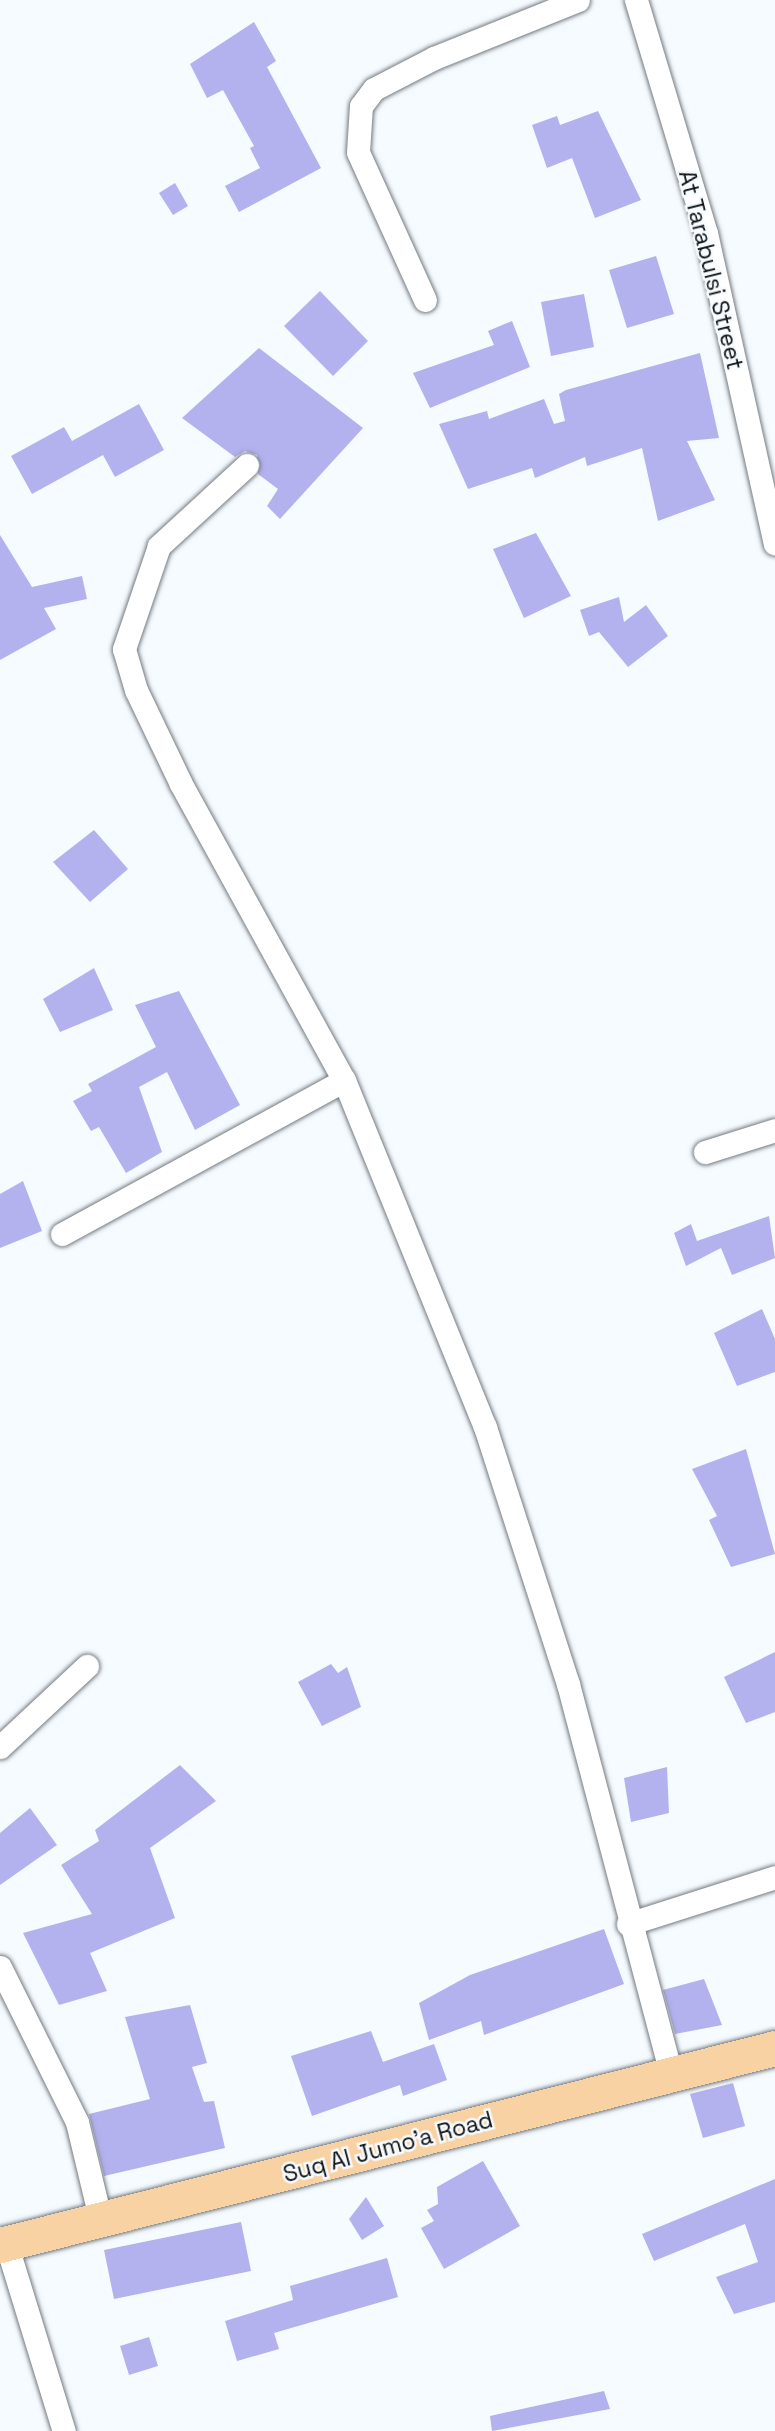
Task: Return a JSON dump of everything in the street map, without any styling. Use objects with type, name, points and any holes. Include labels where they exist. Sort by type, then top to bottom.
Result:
[{"type":"main road","name":"Suq Al Jumo’a Road","points":[[3,2244],[775,2048]]},
{"type":"street","points":[[425,300],[358,152],[360,106],[374,89],[435,58],[578,0]]},
{"type":"street","name":"At Tarabulsi Street","points":[[636,0],[706,233],[775,543]]},
{"type":"street","points":[[247,465],[159,547],[124,649],[136,690],[181,784],[344,1080],[515,1508],[671,2074]]},
{"type":"street","points":[[62,1234],[344,1080]]},
{"type":"street","points":[[705,1152],[775,1130]]},
{"type":"street","points":[[0,1747],[87,1665]]},
{"type":"street","points":[[628,1924],[775,1877]]},
{"type":"street","points":[[0,1967],[77,2122],[100,2218]]},
{"type":"street","points":[[3,2244],[64,2431]]},
{"type":"building","points":[[254,22],[276,61],[267,67],[321,168],[239,212],[225,186],[260,168],[250,148],[254,146],[223,90],[207,98],[190,64]]},
{"type":"building","points":[[598,111],[641,200],[595,218],[572,158],[547,168],[532,125],[557,116],[560,125]]},
{"type":"building","points":[[175,183],[188,206],[173,215],[159,193]]},
{"type":"building","points":[[656,256],[674,314],[627,328],[609,270]]},
{"type":"building","points":[[320,291],[368,341],[333,376],[284,326]]},
{"type":"building","points":[[584,294],[594,347],[551,356],[541,302]]},
{"type":"building","points":[[512,321],[530,367],[430,408],[413,373],[494,345],[488,331]]},
{"type":"building","points":[[259,348],[363,428],[280,519],[267,506],[278,489],[258,474],[257,455],[245,451],[235,457],[182,418]]},
{"type":"building","points":[[700,353],[719,438],[687,441],[715,500],[658,521],[642,448],[587,466],[585,457],[535,478],[532,468],[468,489],[439,424],[487,411],[489,419],[544,399],[554,424],[565,421],[559,394],[566,390]]},
{"type":"building","points":[[139,404],[164,450],[115,477],[103,455],[32,494],[11,456],[64,427],[72,441]]},
{"type":"building","points":[[536,533],[571,596],[524,618],[493,549]]},
{"type":"building","points":[[0,535],[32,587],[82,576],[87,599],[44,608],[56,629],[0,660]]},
{"type":"building","points":[[619,597],[624,622],[646,605],[668,636],[628,667],[599,632],[589,636],[580,610]]},
{"type":"building","points":[[94,830],[128,869],[90,902],[53,862]]},
{"type":"building","points":[[94,968],[113,1010],[60,1032],[43,999]]},
{"type":"building","points":[[179,991],[240,1105],[195,1130],[167,1072],[139,1087],[162,1152],[126,1173],[99,1127],[91,1131],[73,1101],[92,1091],[88,1084],[156,1047],[135,1005]]},
{"type":"building","points":[[23,1181],[42,1231],[0,1248],[0,1194]]},
{"type":"building","points":[[769,1216],[775,1258],[732,1275],[721,1248],[686,1266],[674,1233],[691,1224],[697,1241]]},
{"type":"building","points":[[762,1309],[775,1339],[775,1372],[737,1386],[714,1333]]},
{"type":"building","points":[[746,1449],[775,1554],[731,1567],[709,1520],[717,1516],[692,1469]]},
{"type":"building","points":[[775,1652],[775,1712],[746,1723],[724,1677]]},
{"type":"building","points":[[331,1664],[338,1673],[347,1667],[361,1707],[322,1726],[298,1682]]},
{"type":"building","points":[[180,1765],[216,1801],[150,1848],[175,1918],[90,1953],[107,1991],[59,2005],[23,1933],[92,1914],[61,1865],[99,1841],[95,1830]]},
{"type":"building","points":[[667,1767],[669,1813],[631,1822],[624,1778]]},
{"type":"building","points":[[30,1808],[57,1845],[0,1885],[0,1833]]},
{"type":"building","points":[[604,1929],[624,1984],[484,2035],[481,2021],[429,2040],[419,2003],[470,1975]]},
{"type":"building","points":[[704,1979],[722,2025],[675,2034],[663,1990]]},
{"type":"building","points":[[190,2005],[207,2063],[192,2067],[204,2102],[214,2101],[225,2148],[104,2176],[89,2114],[150,2099],[125,2017]]},
{"type":"building","points":[[371,2031],[383,2062],[434,2044],[447,2080],[403,2096],[400,2085],[312,2116],[291,2056]]},
{"type":"building","points":[[733,2083],[745,2126],[703,2138],[690,2094]]},
{"type":"building","points":[[483,2161],[520,2226],[444,2269],[421,2228],[434,2221],[427,2210],[438,2204],[437,2187]]},
{"type":"building","points":[[775,2179],[775,2302],[734,2314],[716,2277],[758,2262],[745,2224],[654,2261],[642,2234]]},
{"type":"building","points":[[366,2197],[384,2226],[362,2240],[349,2219]]},
{"type":"building","points":[[241,2222],[251,2271],[114,2299],[104,2250]]},
{"type":"building","points":[[387,2258],[398,2297],[274,2333],[279,2349],[237,2361],[225,2321],[293,2300],[290,2286]]},
{"type":"building","points":[[149,2337],[158,2366],[129,2375],[120,2346]]},
{"type":"building","points":[[604,2391],[610,2409],[492,2431],[490,2416]]}]
